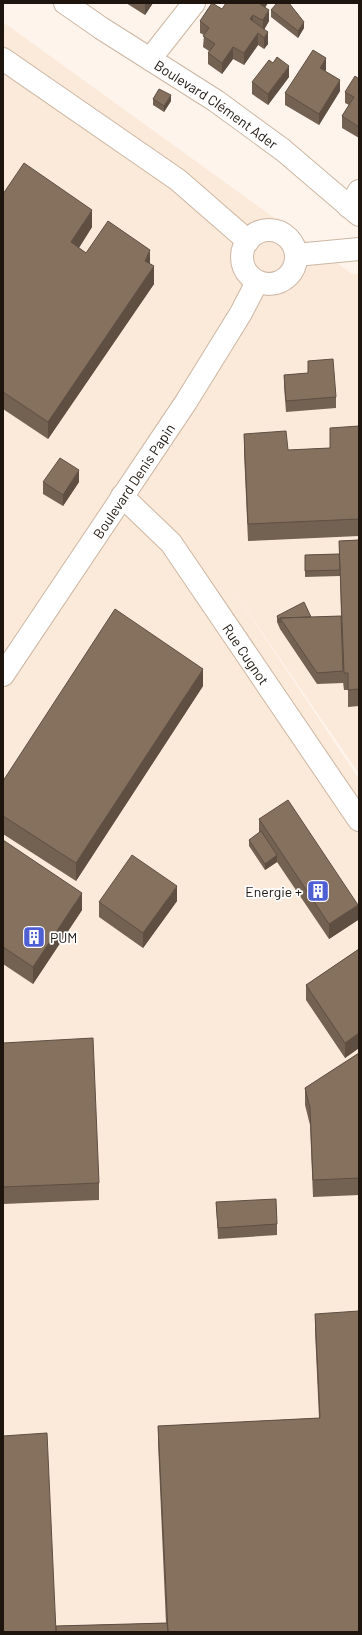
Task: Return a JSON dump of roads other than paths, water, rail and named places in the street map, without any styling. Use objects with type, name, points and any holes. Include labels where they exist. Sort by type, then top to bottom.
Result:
[{"type":"street","name":"Boulevard Clément Ader","points":[[65,3],[101,28],[216,101],[356,204]]},
{"type":"street","points":[[150,58],[194,3]]},
{"type":"street","points":[[3,59],[178,180],[248,241]]},
{"type":"street","points":[[263,231],[272,231],[281,234],[288,239],[293,246],[296,255],[295,263],[287,277],[273,284],[257,282],[246,271],[243,263],[244,248],[248,241],[263,231]]},
{"type":"street","points":[[296,255],[359,249]]},
{"type":"street","name":"Boulevard Denis Papin","points":[[3,675],[186,402],[241,313],[257,282]]},
{"type":"street","name":"Rue Cugnot","points":[[122,496],[171,543],[359,820]]},
{"type":"place","name":"Energie +","points":[[318,891]]},
{"type":"place","name":"PUM","points":[[34,937]]}]
